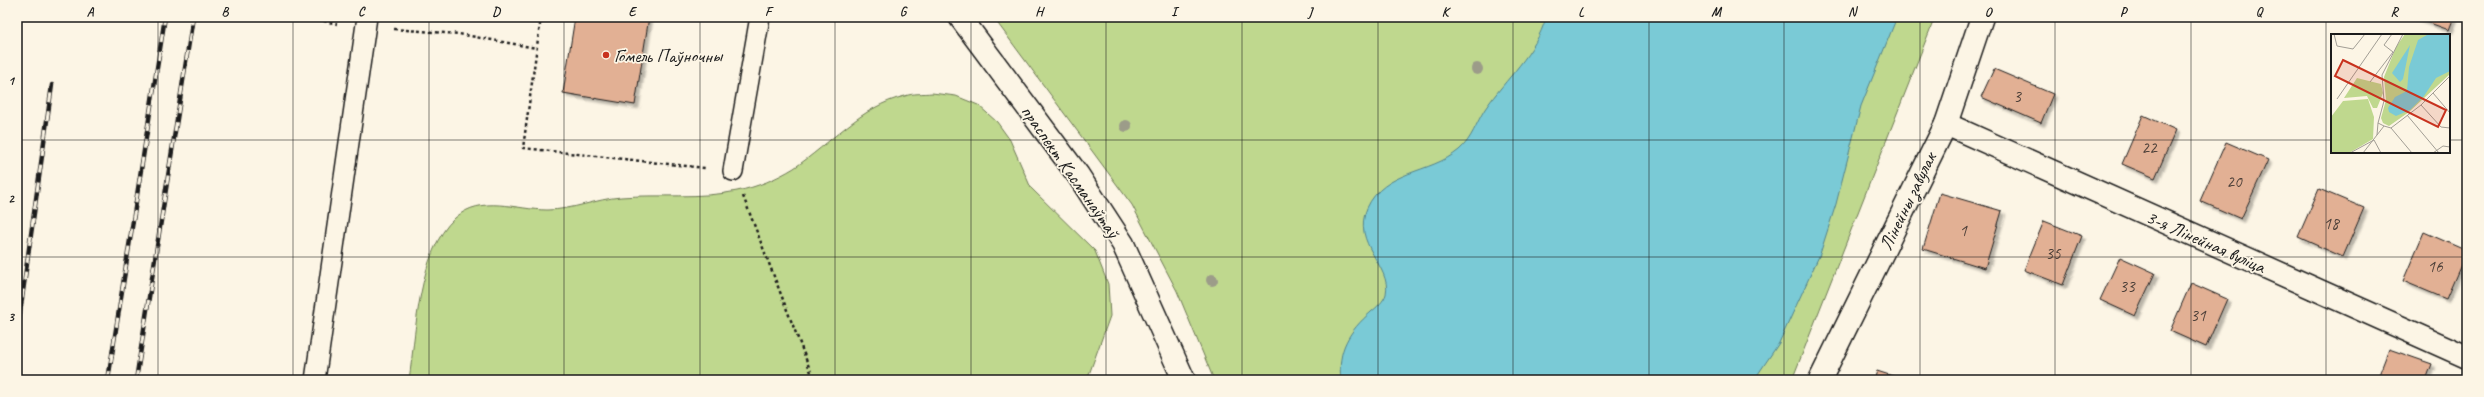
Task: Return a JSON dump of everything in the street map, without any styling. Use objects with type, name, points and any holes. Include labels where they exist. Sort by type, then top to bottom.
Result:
[{"type":"street","name":"праспект Касманаўтаў","points":[[960,17],[1078,175],[1123,244],[1184,380]]},
{"type":"street","name":"Лінейны завулак","points":[[1820,380],[1946,124],[1982,17]]},
{"type":"street","name":"3-я Лінейная вуліца","points":[[1946,124],[2467,357]]},
{"type":"lane","points":[[315,380],[367,17]]},
{"type":"lane","points":[[733,171],[760,17]]},
{"type":"path","points":[[541,17],[523,148],[733,171],[814,380]]},
{"type":"path","points":[[459,34],[536,48]]},
{"type":"green space","points":[[993,17],[1935,17],[1792,380],[1214,380],[1177,291],[1132,205]]},
{"type":"green space","points":[[932,93],[956,96],[978,105],[997,122],[1010,140],[1031,188],[1095,251],[1108,284],[1110,316],[1087,380],[409,380],[417,317],[426,272],[433,251],[443,233],[455,218],[465,211],[488,205],[557,210],[612,198],[635,196],[709,195],[752,187],[780,176],[794,168],[846,127],[874,108],[908,95]]},
{"type":"water","points":[[1546,17],[1897,17],[1861,106],[1836,204],[1820,254],[1779,343],[1754,380],[1341,380],[1341,359],[1346,342],[1356,326],[1380,304],[1386,294],[1386,284],[1383,274],[1364,233],[1363,221],[1367,208],[1384,186],[1396,179],[1447,158],[1463,146],[1471,136],[1485,109],[1528,54],[1535,43]]},
{"type":"building","name":"Гомель Паўночны","points":[[575,17],[649,17],[635,105],[563,93]]},
{"type":"building","points":[[2413,17],[2454,17],[2449,30]]},
{"type":"building","points":[[1994,69],[2053,94],[2041,123],[1981,97]]},
{"type":"building","points":[[2143,115],[2176,130],[2155,178],[2122,164]]},
{"type":"building","points":[[2226,142],[2268,160],[2241,219],[2200,201]]},
{"type":"building","points":[[2319,189],[2364,208],[2343,257],[2298,237]]},
{"type":"building","points":[[1940,193],[2002,211],[1985,268],[1923,249]]},
{"type":"building","points":[[2044,221],[2082,236],[2063,285],[2024,270]]},
{"type":"building","points":[[2424,232],[2467,251],[2446,299],[2403,281]]},
{"type":"building","points":[[2120,257],[2155,273],[2135,316],[2100,300]]},
{"type":"building","points":[[2191,283],[2227,299],[2206,347],[2170,331]]},
{"type":"building","points":[[2389,349],[2432,364],[2426,380],[2377,380]]},
{"type":"building","points":[[1877,371],[1905,380],[1874,380]]},
{"type":"railway","points":[[108,380],[165,17]]},
{"type":"railway","points":[[136,380],[193,17]]},
{"type":"railway","points":[[17,334],[52,85]]},
{"type":"place","name":"Гомель Паўночны","points":[[606,55]]}]
